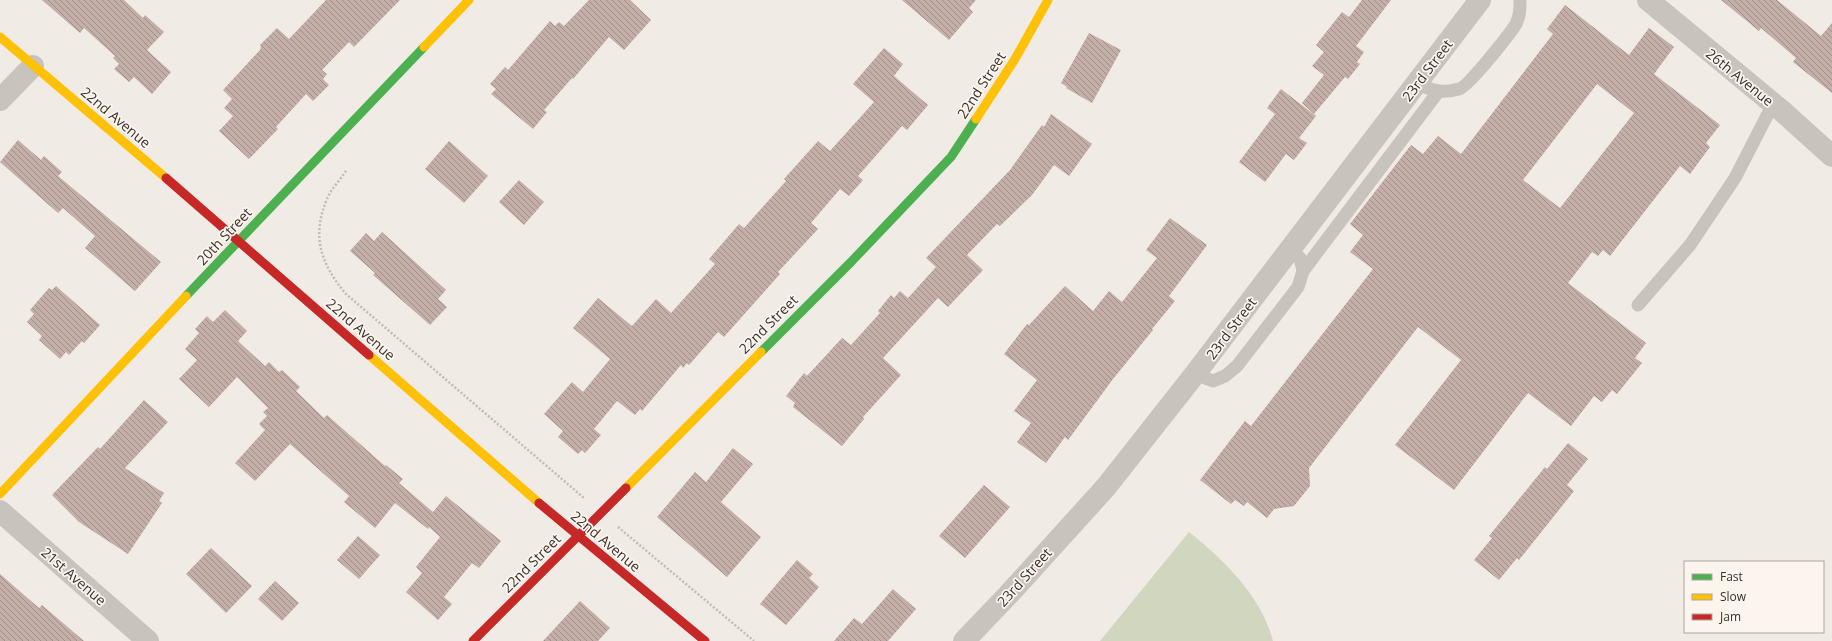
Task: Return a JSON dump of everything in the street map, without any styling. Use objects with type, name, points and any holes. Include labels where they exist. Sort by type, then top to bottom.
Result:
[{"type":"street","name":"20th Street","points":[[0,494],[239,240],[469,0]]},
{"type":"street","name":"22nd Street","points":[[473,641],[851,262],[951,157],[1015,59],[1048,0]]},
{"type":"street","name":"23rd Street","points":[[964,641],[1009,594],[1106,486],[1195,374],[1480,0]]},
{"type":"street","name":"26th Avenue","points":[[1648,0],[1773,104],[1832,156]]},
{"type":"street","name":"22nd Avenue","points":[[0,37],[239,240],[496,466],[705,641]]},
{"type":"street","points":[[0,100],[33,66]]},
{"type":"street","name":"21st Avenue","points":[[0,512],[148,641]]},
{"type":"lane","points":[[1417,84],[1438,92],[1460,89],[1470,81],[1516,24],[1520,12],[1520,0]]},
{"type":"lane","points":[[1195,374],[1213,380],[1225,376],[1237,366],[1298,287],[1303,271],[1438,92]]},
{"type":"lane","points":[[1638,305],[1690,244],[1735,178],[1773,104]]},
{"type":"lane","points":[[1291,249],[1300,258],[1303,271]]},
{"type":"path","points":[[346,171],[327,198],[319,228],[321,254],[331,276],[346,294],[600,513],[754,641]]},
{"type":"green space","points":[[1189,532],[1228,567],[1251,594],[1260,609],[1273,641],[1100,641]]},
{"type":"building","points":[[42,0],[124,0],[143,18],[145,15],[164,32],[147,50],[171,72],[152,94],[134,77],[129,82],[114,69],[119,64],[113,58],[115,56],[84,28],[80,33]]},
{"type":"building","points":[[326,0],[400,0],[354,47],[349,42],[322,70],[327,74],[323,79],[329,85],[313,101],[306,94],[276,127],[278,129],[249,159],[219,131],[233,116],[224,108],[232,99],[223,90],[260,50],[260,45],[277,28],[289,39]]},
{"type":"building","points":[[589,0],[630,0],[651,20],[624,50],[609,37],[544,110],[547,112],[533,129],[491,94],[496,89],[490,84],[505,67],[508,70],[550,21],[555,26],[559,22],[564,26]]},
{"type":"building","points":[[902,0],[976,0],[969,8],[973,12],[949,40]]},
{"type":"building","points":[[1362,0],[1391,0],[1356,46],[1364,52],[1357,62],[1360,64],[1348,79],[1345,77],[1314,114],[1302,103],[1324,75],[1312,66],[1324,52],[1316,45],[1342,12],[1349,17]]},
{"type":"building","points":[[1721,0],[1777,0],[1821,36],[1832,23],[1832,93],[1793,62],[1796,58],[1761,28],[1759,31]]},
{"type":"building","points":[[1565,5],[1629,55],[1649,28],[1674,47],[1654,74],[1720,125],[1706,143],[1710,147],[1690,174],[1680,166],[1610,256],[1603,250],[1598,256],[1592,252],[1568,283],[1646,343],[1635,358],[1642,363],[1617,394],[1612,390],[1602,402],[1594,396],[1571,426],[1528,393],[1454,490],[1395,445],[1461,360],[1418,327],[1309,468],[1310,486],[1294,506],[1274,509],[1267,518],[1247,502],[1244,506],[1235,500],[1231,504],[1200,480],[1245,421],[1251,426],[1373,269],[1350,252],[1363,235],[1350,224],[1411,145],[1423,154],[1438,136],[1461,154],[1553,34],[1547,29]],"holes":[[[1597,84],[1634,113],[1560,208],[1523,180]]]},
{"type":"building","points":[[1089,33],[1121,50],[1092,103],[1066,88],[1067,87],[1061,83]]},
{"type":"building","points":[[884,48],[903,64],[894,76],[928,105],[907,130],[902,126],[858,176],[863,180],[849,196],[840,189],[811,223],[818,229],[778,272],[780,274],[724,337],[718,332],[689,365],[687,363],[683,368],[681,365],[642,411],[640,409],[635,415],[617,401],[594,429],[601,435],[585,453],[582,450],[578,454],[558,437],[563,431],[544,414],[572,382],[583,392],[610,359],[573,328],[598,298],[632,326],[656,299],[671,313],[715,264],[709,259],[739,224],[744,228],[786,181],[784,179],[818,141],[830,151],[874,102],[853,84]]},
{"type":"building","points":[[1281,89],[1316,116],[1299,138],[1307,143],[1294,160],[1286,154],[1265,182],[1239,162],[1275,114],[1267,108]]},
{"type":"building","points":[[1051,114],[1092,144],[1069,176],[1054,165],[1032,195],[1000,226],[997,224],[967,255],[983,270],[948,307],[938,298],[883,358],[901,375],[863,417],[864,419],[842,446],[793,407],[795,403],[786,396],[804,373],[807,376],[842,338],[851,345],[880,313],[878,311],[891,295],[894,298],[900,291],[908,298],[936,267],[926,258],[1010,170],[1042,125],[1044,127]]},
{"type":"building","points":[[18,140],[41,160],[44,156],[62,172],[58,176],[161,262],[135,291],[85,248],[95,236],[63,208],[58,213],[0,162]]},
{"type":"building","points":[[449,141],[488,176],[464,203],[425,169]]},
{"type":"building","points":[[519,180],[544,202],[524,225],[499,202]]},
{"type":"building","points":[[1170,218],[1207,245],[1169,296],[1175,301],[1113,379],[1068,440],[1065,437],[1046,463],[1017,442],[1031,423],[1014,411],[1037,380],[1004,354],[1027,324],[1029,325],[1065,286],[1093,311],[1109,291],[1122,302],[1157,258],[1146,250]]},
{"type":"building","points":[[382,232],[446,290],[438,299],[447,307],[430,325],[373,275],[375,273],[350,251],[366,233],[374,241]]},
{"type":"building","points":[[56,286],[100,325],[84,343],[82,341],[69,355],[66,352],[60,359],[39,340],[42,336],[27,322],[34,314],[30,310],[49,288],[52,290]]},
{"type":"building","points":[[225,310],[247,331],[238,341],[265,366],[269,362],[279,372],[282,370],[300,387],[296,391],[324,418],[327,415],[385,466],[386,465],[403,479],[399,483],[433,512],[446,496],[501,541],[479,568],[472,563],[444,597],[452,604],[438,620],[406,592],[422,573],[416,567],[440,537],[429,527],[428,529],[395,503],[375,528],[344,502],[349,496],[290,444],[255,481],[235,463],[265,430],[259,424],[267,416],[263,412],[268,408],[237,377],[209,407],[179,379],[197,360],[185,349],[199,333],[195,329],[207,316],[213,322]]},
{"type":"building","points":[[144,400],[168,422],[125,468],[164,493],[159,501],[162,503],[128,554],[79,522],[52,495],[98,447],[100,449]]},
{"type":"building","points":[[1568,443],[1588,459],[1567,485],[1574,491],[1519,560],[1517,558],[1499,580],[1474,560],[1492,538],[1489,536],[1545,467],[1547,469]]},
{"type":"building","points":[[733,448],[753,464],[721,502],[761,537],[727,577],[657,517],[695,472],[706,482]]},
{"type":"building","points":[[984,485],[1010,507],[965,558],[939,536]]},
{"type":"building","points":[[358,536],[380,555],[359,579],[337,560]]},
{"type":"building","points":[[211,548],[252,586],[226,613],[186,574]]},
{"type":"building","points":[[797,560],[813,574],[809,578],[819,587],[786,625],[760,604]]},
{"type":"building","points":[[0,574],[39,608],[42,605],[84,641],[0,641]]},
{"type":"building","points":[[275,581],[299,603],[282,621],[258,599]]},
{"type":"building","points":[[893,589],[916,609],[888,641],[834,641],[854,618],[862,624]]},
{"type":"building","points":[[580,601],[610,628],[598,641],[543,641]]},
{"type":"traffic: fast","points":[[186,296],[424,47]]},
{"type":"traffic: fast","points":[[761,352],[851,262],[951,157],[976,119]]},
{"type":"traffic: slow","points":[[424,47],[469,0]]},
{"type":"traffic: slow","points":[[976,119],[1015,59],[1048,0]]},
{"type":"traffic: slow","points":[[0,37],[166,178]]},
{"type":"traffic: slow","points":[[0,494],[186,296]]},
{"type":"traffic: slow","points":[[626,488],[761,352]]},
{"type":"traffic: slow","points":[[369,355],[539,503]]},
{"type":"traffic: jam","points":[[166,178],[369,355]]},
{"type":"traffic: jam","points":[[473,641],[626,488]]},
{"type":"traffic: jam","points":[[539,503],[705,641]]}]
